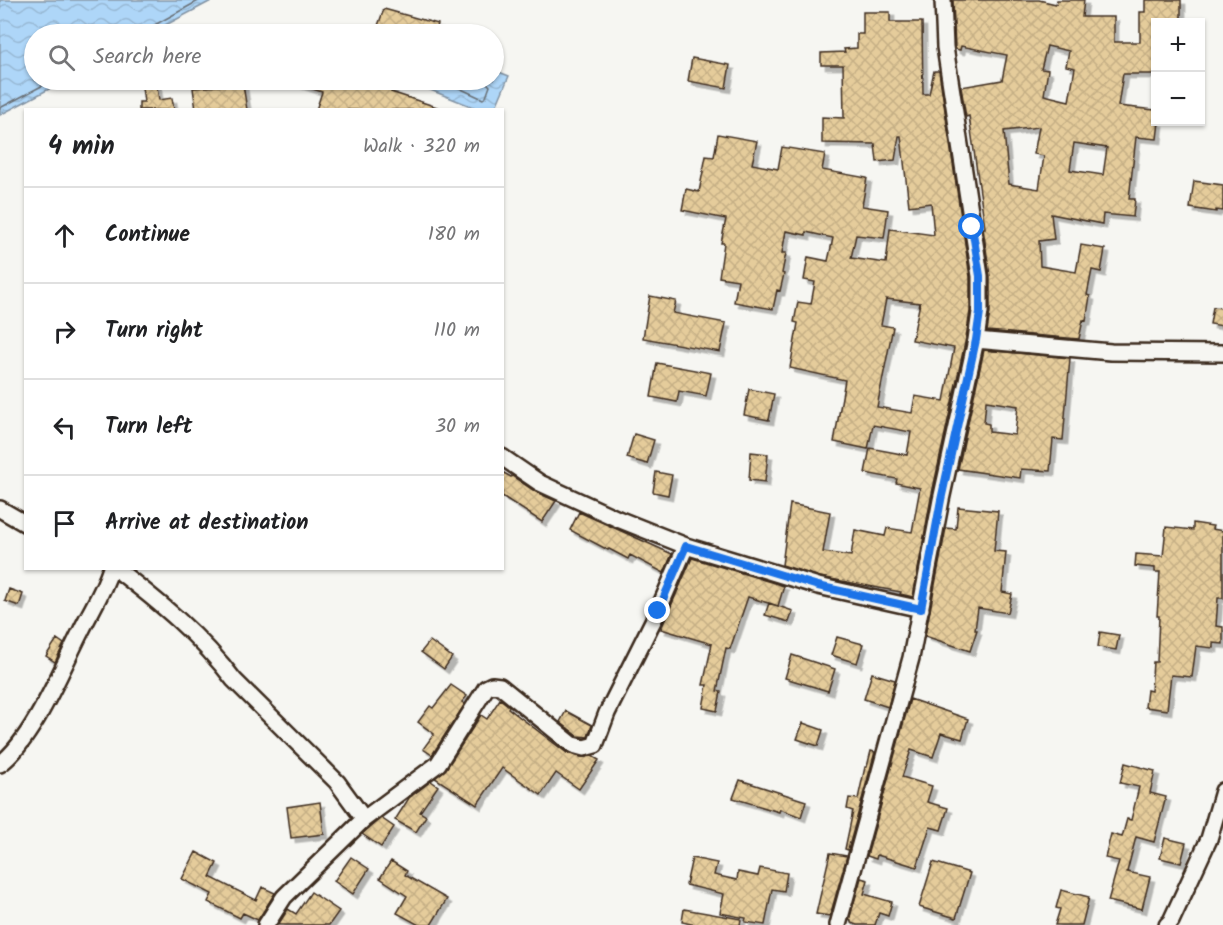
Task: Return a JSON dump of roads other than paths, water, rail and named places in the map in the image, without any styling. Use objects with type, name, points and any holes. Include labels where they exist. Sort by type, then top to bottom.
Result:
[{"type":"street","points":[[838,925],[911,658],[980,312],[980,276],[945,47],[943,0]]},
{"type":"street","points":[[976,340],[1111,352],[1223,353]]},
{"type":"street","points":[[504,458],[540,483],[618,519],[686,546],[818,586],[921,609]]},
{"type":"street","points":[[0,509],[24,523]]},
{"type":"street","points":[[266,925],[284,897],[364,819],[438,764],[486,688],[492,685],[500,686],[573,745],[584,748],[595,745],[606,713],[658,611],[686,546]]},
{"type":"street","points":[[0,764],[16,748],[41,711],[83,626],[103,593],[112,570]]},
{"type":"street","points":[[116,570],[166,607],[337,782],[364,819]]},
{"type":"street","points":[[1167,925],[1171,921],[1209,839],[1223,791]]},
{"type":"water","points":[[0,0],[213,0],[168,24],[24,24],[24,90],[47,90],[0,115]]},
{"type":"water","points":[[504,74],[509,76],[504,88]]},
{"type":"water","points":[[430,90],[503,90],[495,108],[476,108]]}]
